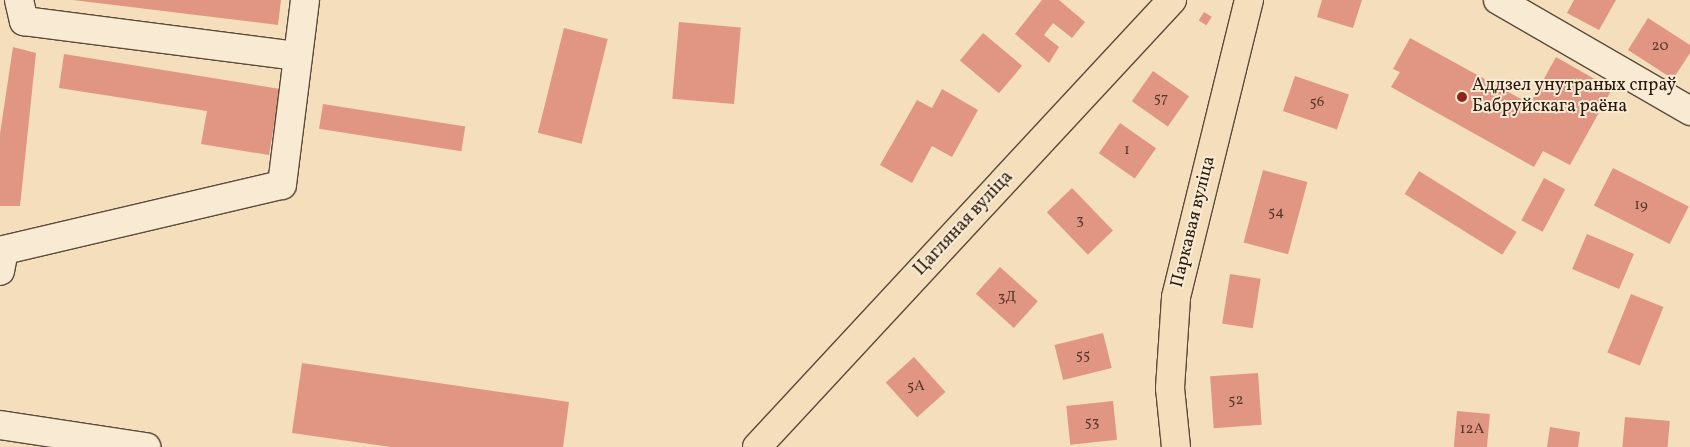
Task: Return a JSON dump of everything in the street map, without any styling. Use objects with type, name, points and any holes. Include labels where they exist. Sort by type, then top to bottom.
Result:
[{"type":"main road","name":"Цагляная вуліца","points":[[757,447],[1172,0]]},
{"type":"main road","name":"Паркавая вуліца","points":[[1176,447],[1170,388],[1176,297],[1248,0]]},
{"type":"street","points":[[19,0],[24,21],[298,56]]},
{"type":"street","points":[[0,272],[4,250],[282,185],[305,0]]},
{"type":"street","points":[[1498,0],[1690,111]]},
{"type":"street","points":[[0,425],[146,447]]},
{"type":"building","points":[[73,0],[281,0],[278,25]]},
{"type":"building","points":[[1042,0],[1059,0],[1085,22],[1072,38],[1053,23],[1044,35],[1059,47],[1049,63],[1015,34]]},
{"type":"building","points":[[1322,0],[1362,0],[1353,28],[1317,17]]},
{"type":"building","points":[[1574,0],[1616,0],[1599,30],[1567,13]]},
{"type":"building","points":[[1204,12],[1212,17],[1206,25],[1199,20]]},
{"type":"building","points":[[1648,18],[1690,45],[1690,53],[1673,79],[1628,50]]},
{"type":"building","points":[[679,22],[741,27],[734,104],[672,99]]},
{"type":"building","points":[[564,28],[608,39],[582,144],[538,133]]},
{"type":"building","points":[[983,33],[1022,66],[999,93],[960,61]]},
{"type":"building","name":"Аддзел унутраных спраў Бабруйскага раёна","points":[[1410,38],[1530,104],[1556,57],[1612,89],[1570,165],[1543,151],[1534,167],[1391,87],[1400,72],[1393,69]]},
{"type":"building","points":[[13,47],[36,53],[20,206],[0,206],[0,134]]},
{"type":"building","points":[[64,54],[280,89],[269,155],[201,144],[207,111],[59,88]]},
{"type":"building","points":[[1153,71],[1189,96],[1168,127],[1132,101]]},
{"type":"building","points":[[1295,76],[1349,95],[1337,130],[1283,111]]},
{"type":"building","points":[[942,89],[978,110],[952,157],[932,146],[912,183],[880,165],[917,100],[932,108]]},
{"type":"building","points":[[323,104],[465,127],[461,151],[319,129]]},
{"type":"building","points":[[1120,123],[1156,148],[1135,179],[1099,153]]},
{"type":"building","points":[[1613,168],[1689,207],[1670,244],[1594,205]]},
{"type":"building","points":[[1263,170],[1307,182],[1288,254],[1244,242]]},
{"type":"building","points":[[1419,171],[1517,232],[1502,255],[1405,194]]},
{"type":"building","points":[[1544,178],[1565,189],[1543,232],[1521,220]]},
{"type":"building","points":[[1072,188],[1113,230],[1088,255],[1047,212]]},
{"type":"building","points":[[1587,234],[1634,254],[1619,289],[1572,269]]},
{"type":"building","points":[[1000,267],[1038,301],[1014,328],[976,294]]},
{"type":"building","points":[[1230,274],[1261,279],[1253,328],[1222,323]]},
{"type":"building","points":[[1631,294],[1663,307],[1640,366],[1607,352]]},
{"type":"building","points":[[1103,333],[1112,368],[1063,380],[1054,345]]},
{"type":"building","points":[[914,357],[945,392],[917,417],[886,382]]},
{"type":"building","points":[[302,363],[569,402],[563,447],[391,447],[292,433]]},
{"type":"building","points":[[1258,373],[1262,425],[1214,428],[1210,376]]},
{"type":"building","points":[[1113,401],[1117,440],[1070,445],[1066,406]]},
{"type":"building","points":[[1457,411],[1490,414],[1487,447],[1454,447]]},
{"type":"building","points":[[1625,417],[1670,421],[1668,447],[1622,447]]},
{"type":"building","points":[[1550,427],[1580,432],[1578,447],[1547,447]]},
{"type":"place","name":"Аддзел унутраных спраў Бабруйскага раёна","points":[[1462,97]]}]
